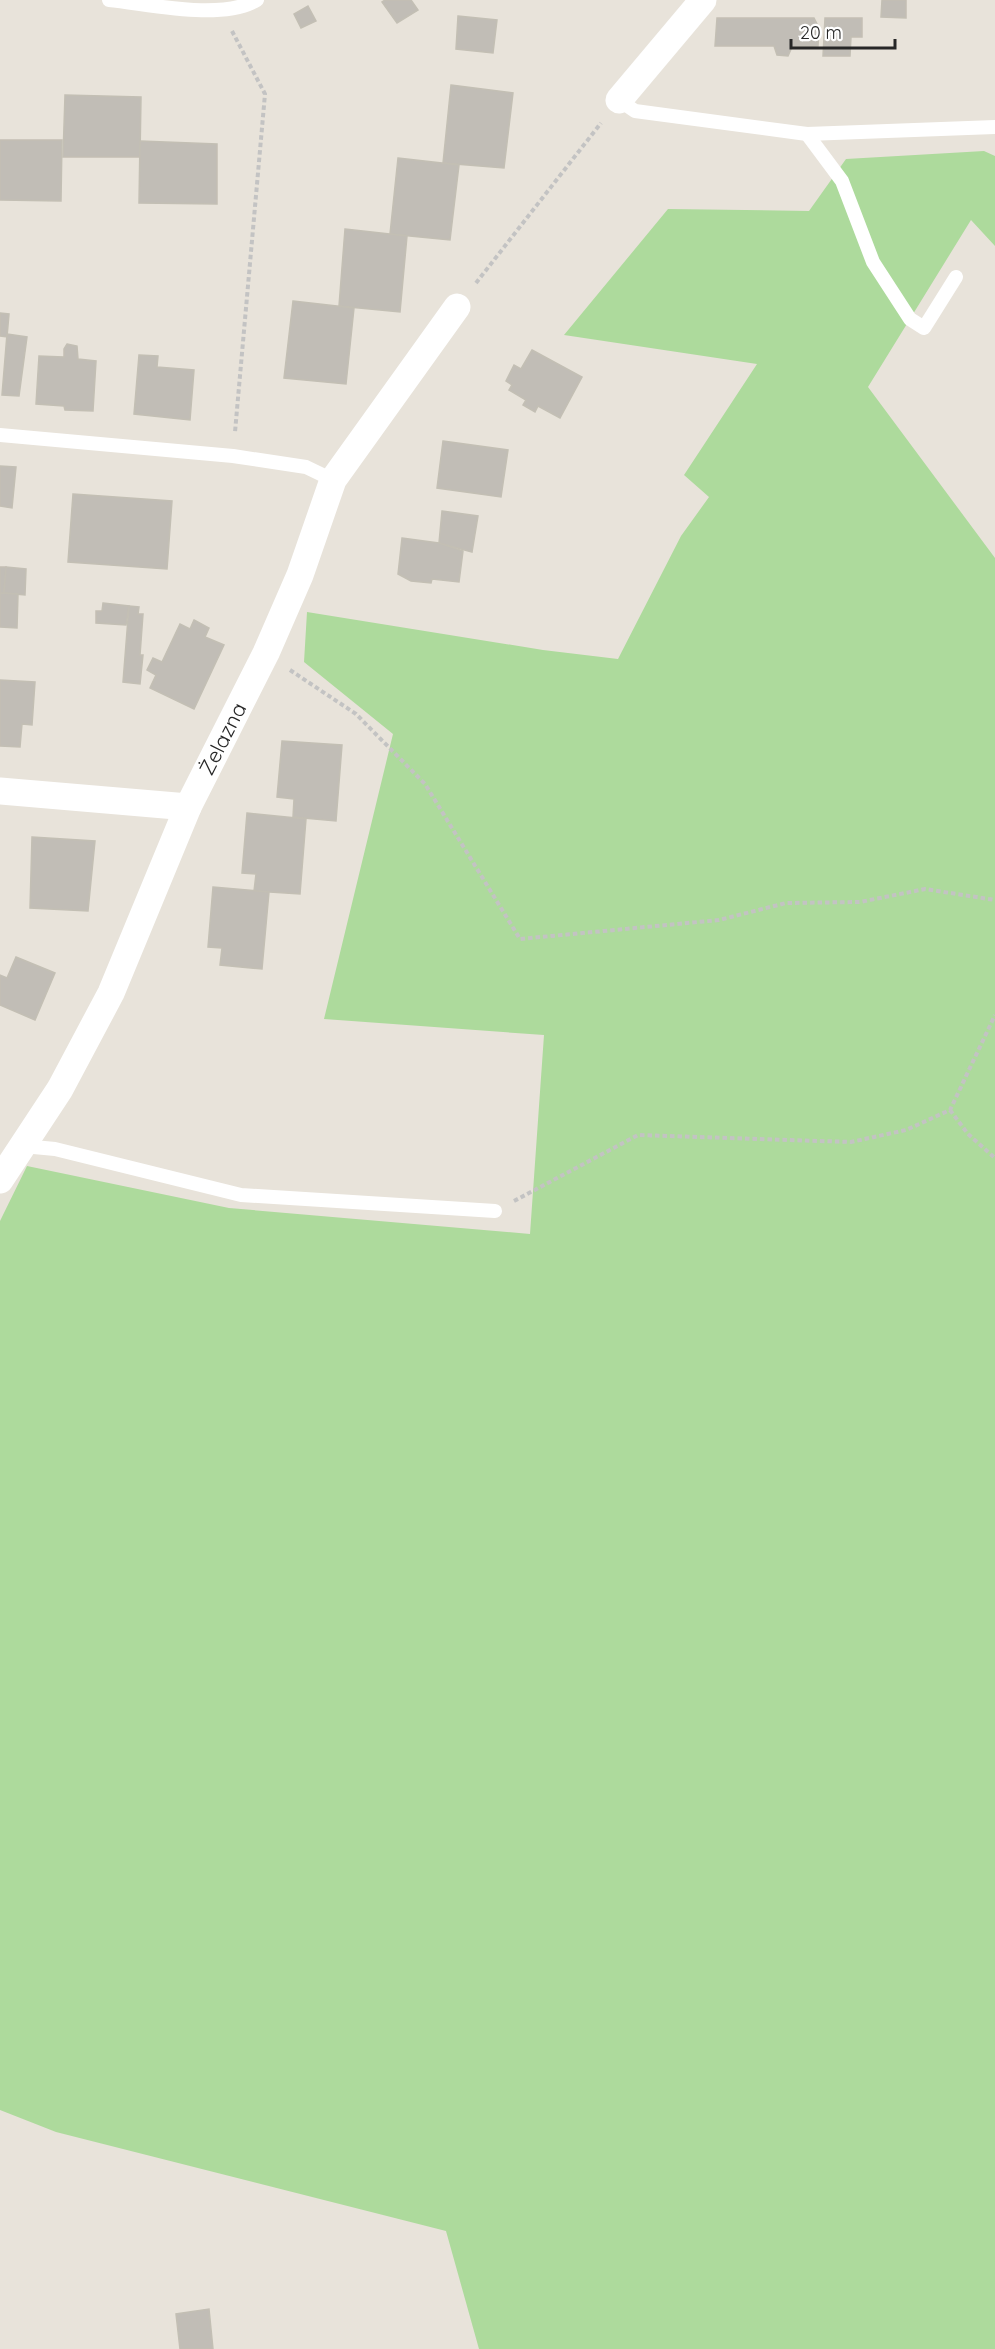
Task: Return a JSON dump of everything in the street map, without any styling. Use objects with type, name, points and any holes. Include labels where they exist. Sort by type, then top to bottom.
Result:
[{"type":"street","points":[[619,100],[703,0]]},
{"type":"street","name":"Żelazna","points":[[0,1180],[11,1145],[60,1089],[111,993],[188,807],[266,653],[300,575],[333,480],[457,307]]},
{"type":"street","points":[[0,791],[188,807]]},
{"type":"lane","points":[[109,0],[209,10],[230,10],[257,0]]},
{"type":"lane","points":[[619,100],[635,111],[807,134],[995,127]]},
{"type":"lane","points":[[807,134],[842,181],[873,262],[910,319],[924,328],[956,278]]},
{"type":"lane","points":[[0,435],[233,456],[306,467],[333,480]]},
{"type":"lane","points":[[11,1145],[55,1149],[241,1195],[495,1210]]},
{"type":"path","points":[[230,10],[231,30],[265,94],[233,456]]},
{"type":"path","points":[[457,307],[619,100]]},
{"type":"path","points":[[266,653],[356,714],[425,784],[520,939],[719,921],[786,903],[860,902],[925,890],[995,900]]},
{"type":"path","points":[[495,1210],[638,1135],[851,1142],[906,1130],[950,1110],[995,1015]]},
{"type":"path","points":[[950,1110],[968,1134],[995,1158]]},
{"type":"green space","points":[[984,151],[995,156],[995,246],[971,220],[868,387],[995,558],[995,2349],[479,2349],[446,2231],[56,2132],[0,2110],[0,1221],[27,1166],[229,1208],[530,1234],[544,1035],[324,1019],[393,734],[304,662],[307,612],[543,650],[618,659],[681,536],[709,497],[684,475],[757,364],[564,335],[668,209],[809,211],[846,159]]},
{"type":"building","points":[[411,0],[418,10],[397,23],[382,2]]},
{"type":"building","points":[[882,0],[906,0],[906,18],[881,17]]},
{"type":"building","points":[[308,6],[316,21],[301,28],[294,14]]},
{"type":"building","points":[[458,16],[497,20],[493,53],[456,49]]},
{"type":"building","points":[[717,18],[814,18],[819,28],[818,46],[792,47],[788,56],[777,55],[774,46],[715,46]]},
{"type":"building","points":[[825,18],[862,18],[862,37],[851,37],[850,56],[823,56]]},
{"type":"building","points":[[451,85],[513,93],[504,168],[443,163]]},
{"type":"building","points":[[65,95],[141,97],[140,157],[63,157]]},
{"type":"building","points":[[0,140],[62,140],[61,201],[0,200]]},
{"type":"building","points":[[140,141],[217,144],[217,204],[139,203]]},
{"type":"building","points":[[398,158],[459,165],[450,240],[390,234]]},
{"type":"building","points":[[345,229],[407,236],[400,312],[339,306]]},
{"type":"building","points":[[293,301],[354,308],[346,384],[284,378]]},
{"type":"building","points":[[0,313],[9,314],[7,337],[0,336]]},
{"type":"building","points":[[7,334],[27,337],[19,396],[2,395]]},
{"type":"building","points":[[67,344],[77,346],[78,359],[96,361],[93,411],[65,410],[64,406],[36,404],[39,356],[64,357]]},
{"type":"building","points":[[532,350],[582,377],[560,418],[538,406],[535,412],[523,405],[526,400],[509,390],[512,385],[506,381],[514,365],[521,369]]},
{"type":"building","points":[[139,355],[158,356],[157,367],[194,370],[190,420],[134,414]]},
{"type":"building","points":[[443,441],[508,450],[501,497],[437,488]]},
{"type":"building","points":[[0,466],[16,467],[12,508],[0,506]]},
{"type":"building","points":[[73,494],[172,501],[167,569],[68,562]]},
{"type":"building","points":[[442,511],[478,516],[472,552],[439,543]]},
{"type":"building","points":[[402,538],[439,543],[463,551],[459,582],[432,579],[431,583],[411,581],[398,574]]},
{"type":"building","points":[[0,567],[6,567],[4,593],[0,593]]},
{"type":"building","points":[[6,567],[26,569],[25,595],[4,593]]},
{"type":"building","points":[[0,593],[18,594],[17,628],[0,627]]},
{"type":"building","points":[[103,603],[129,606],[126,625],[96,623],[96,611],[102,611]]},
{"type":"building","points":[[129,606],[139,607],[138,614],[143,614],[140,684],[123,682]]},
{"type":"building","points":[[194,620],[209,628],[205,637],[224,645],[194,709],[150,688],[156,675],[147,670],[153,658],[162,662],[180,624],[190,629]]},
{"type":"building","points":[[0,680],[35,682],[32,725],[22,724],[20,747],[0,746]]},
{"type":"building","points":[[282,741],[342,745],[336,821],[293,817],[294,799],[277,797]]},
{"type":"building","points":[[247,813],[306,819],[300,894],[254,891],[256,874],[242,873]]},
{"type":"building","points":[[32,837],[95,841],[88,911],[30,908]]},
{"type":"building","points":[[213,887],[269,892],[262,969],[220,965],[222,948],[208,947]]},
{"type":"building","points":[[16,957],[55,973],[35,1020],[0,1005],[0,975],[7,978]]},
{"type":"building","points":[[209,2309],[213,2349],[180,2349],[176,2314]]}]
